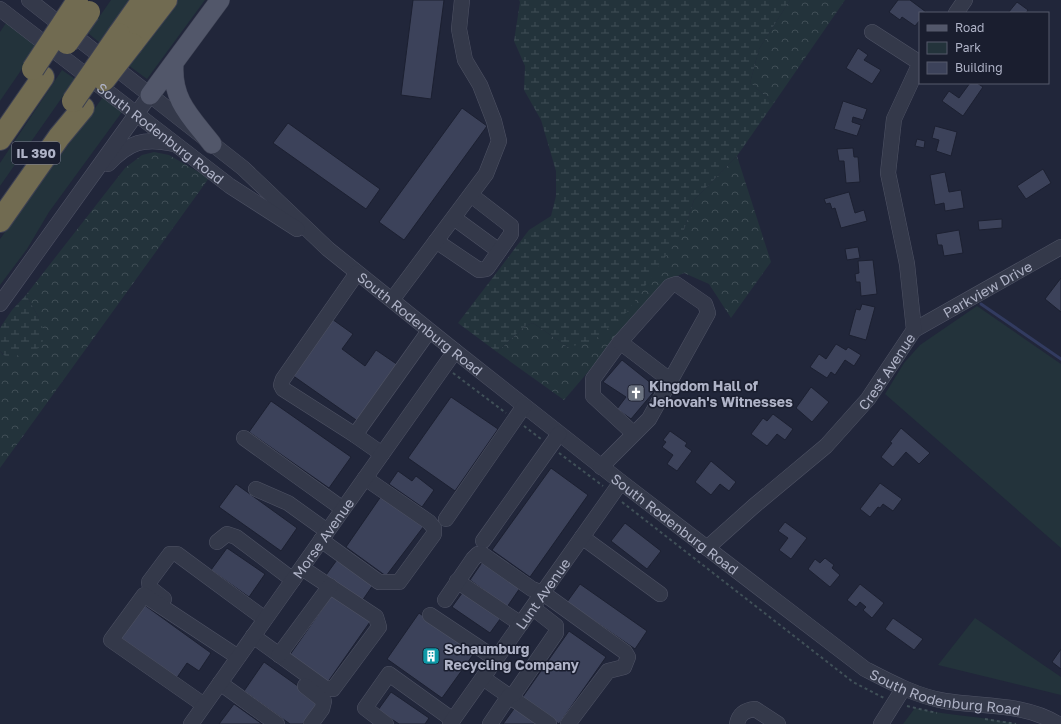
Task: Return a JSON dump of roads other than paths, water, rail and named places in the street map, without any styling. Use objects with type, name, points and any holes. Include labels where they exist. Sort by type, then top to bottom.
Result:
[{"type":"highway","name":"IL 390","points":[[0,206],[126,39],[143,0]]},
{"type":"highway","points":[[126,39],[166,0]]},
{"type":"highway","name":"IL 390","points":[[0,140],[38,73],[85,3]]},
{"type":"highway","points":[[0,118],[38,73]]},
{"type":"highway","points":[[0,221],[59,137],[78,104]]},
{"type":"main road","points":[[150,94],[220,0]]},
{"type":"main road","points":[[174,63],[173,78],[184,109],[212,144]]},
{"type":"street","name":"South Rodenburg Road","points":[[29,0],[243,168],[328,249],[455,351],[620,482],[865,668],[903,689],[944,701],[986,704],[1019,710],[1048,717],[1058,724]]},
{"type":"street","points":[[392,300],[486,174],[499,141],[494,121],[480,85],[465,60],[459,28],[462,0]]},
{"type":"street","points":[[957,12],[966,0]]},
{"type":"street","name":"South Rodenburg Road","points":[[4,9],[136,114],[230,186],[328,249]]},
{"type":"street","points":[[872,32],[919,61]]},
{"type":"street","name":"Crest Avenue","points":[[707,548],[754,506],[826,446],[868,399],[914,330],[907,264],[888,173],[894,120],[919,64]]},
{"type":"street","points":[[0,304],[150,94]]},
{"type":"street","points":[[89,181],[126,148],[143,140],[155,140],[176,144]]},
{"type":"street","points":[[436,241],[483,270],[486,269],[511,234],[512,226],[471,195]]},
{"type":"street","points":[[454,218],[499,251]]},
{"type":"street","name":"Parkview Drive","points":[[914,330],[1061,247]]},
{"type":"street","points":[[357,272],[283,379],[281,385],[283,389],[382,454]]},
{"type":"street","points":[[601,467],[633,433],[649,419],[671,382],[708,313],[705,304],[676,284],[670,286],[620,342],[593,379],[593,396],[633,433]]},
{"type":"street","points":[[355,435],[430,331]]},
{"type":"street","points":[[620,342],[671,382]]},
{"type":"street","name":"Morse Avenue","points":[[191,724],[455,351]]},
{"type":"street","points":[[446,519],[524,406]]},
{"type":"street","points":[[483,541],[559,434]]},
{"type":"street","points":[[244,438],[343,509]]},
{"type":"street","points":[[256,489],[288,503],[324,536],[379,582],[399,582],[434,534],[434,528],[429,522],[365,478]]},
{"type":"street","name":"Lunt Avenue","points":[[452,722],[620,482]]},
{"type":"street","points":[[217,542],[227,534],[236,537],[293,580]]},
{"type":"street","points":[[582,537],[660,594]]},
{"type":"street","points":[[265,619],[177,554],[170,554],[149,582],[150,588],[157,594],[208,630],[245,647],[279,655],[325,688],[333,689],[379,627],[376,617],[302,568]]},
{"type":"street","points":[[445,600],[473,559],[478,554],[482,554],[532,589],[542,593],[625,652],[628,657],[624,667],[608,671],[568,724]]},
{"type":"street","points":[[457,581],[521,624]]},
{"type":"street","points":[[279,655],[330,586]]},
{"type":"street","points":[[204,705],[111,640],[144,595],[245,647],[324,702],[322,709],[310,724]]},
{"type":"street","points":[[490,724],[509,696],[514,694],[551,643],[556,633],[556,626],[532,608]]},
{"type":"street","points":[[430,615],[496,660]]},
{"type":"street","points":[[386,724],[365,708],[389,674],[452,722]]},
{"type":"street","points":[[483,678],[549,724]]},
{"type":"street","points":[[220,683],[277,724]]},
{"type":"street","points":[[881,724],[903,689]]},
{"type":"street","points":[[737,724],[738,717],[746,710],[755,709],[764,713],[778,724]]},
{"type":"waterway","points":[[981,304],[1061,359]]},
{"type":"place","name":"Kingdom Hall of Jehovah's Witnesses","points":[[636,393]]},
{"type":"place","name":"Schaumburg Recycling Company","points":[[431,656]]}]
